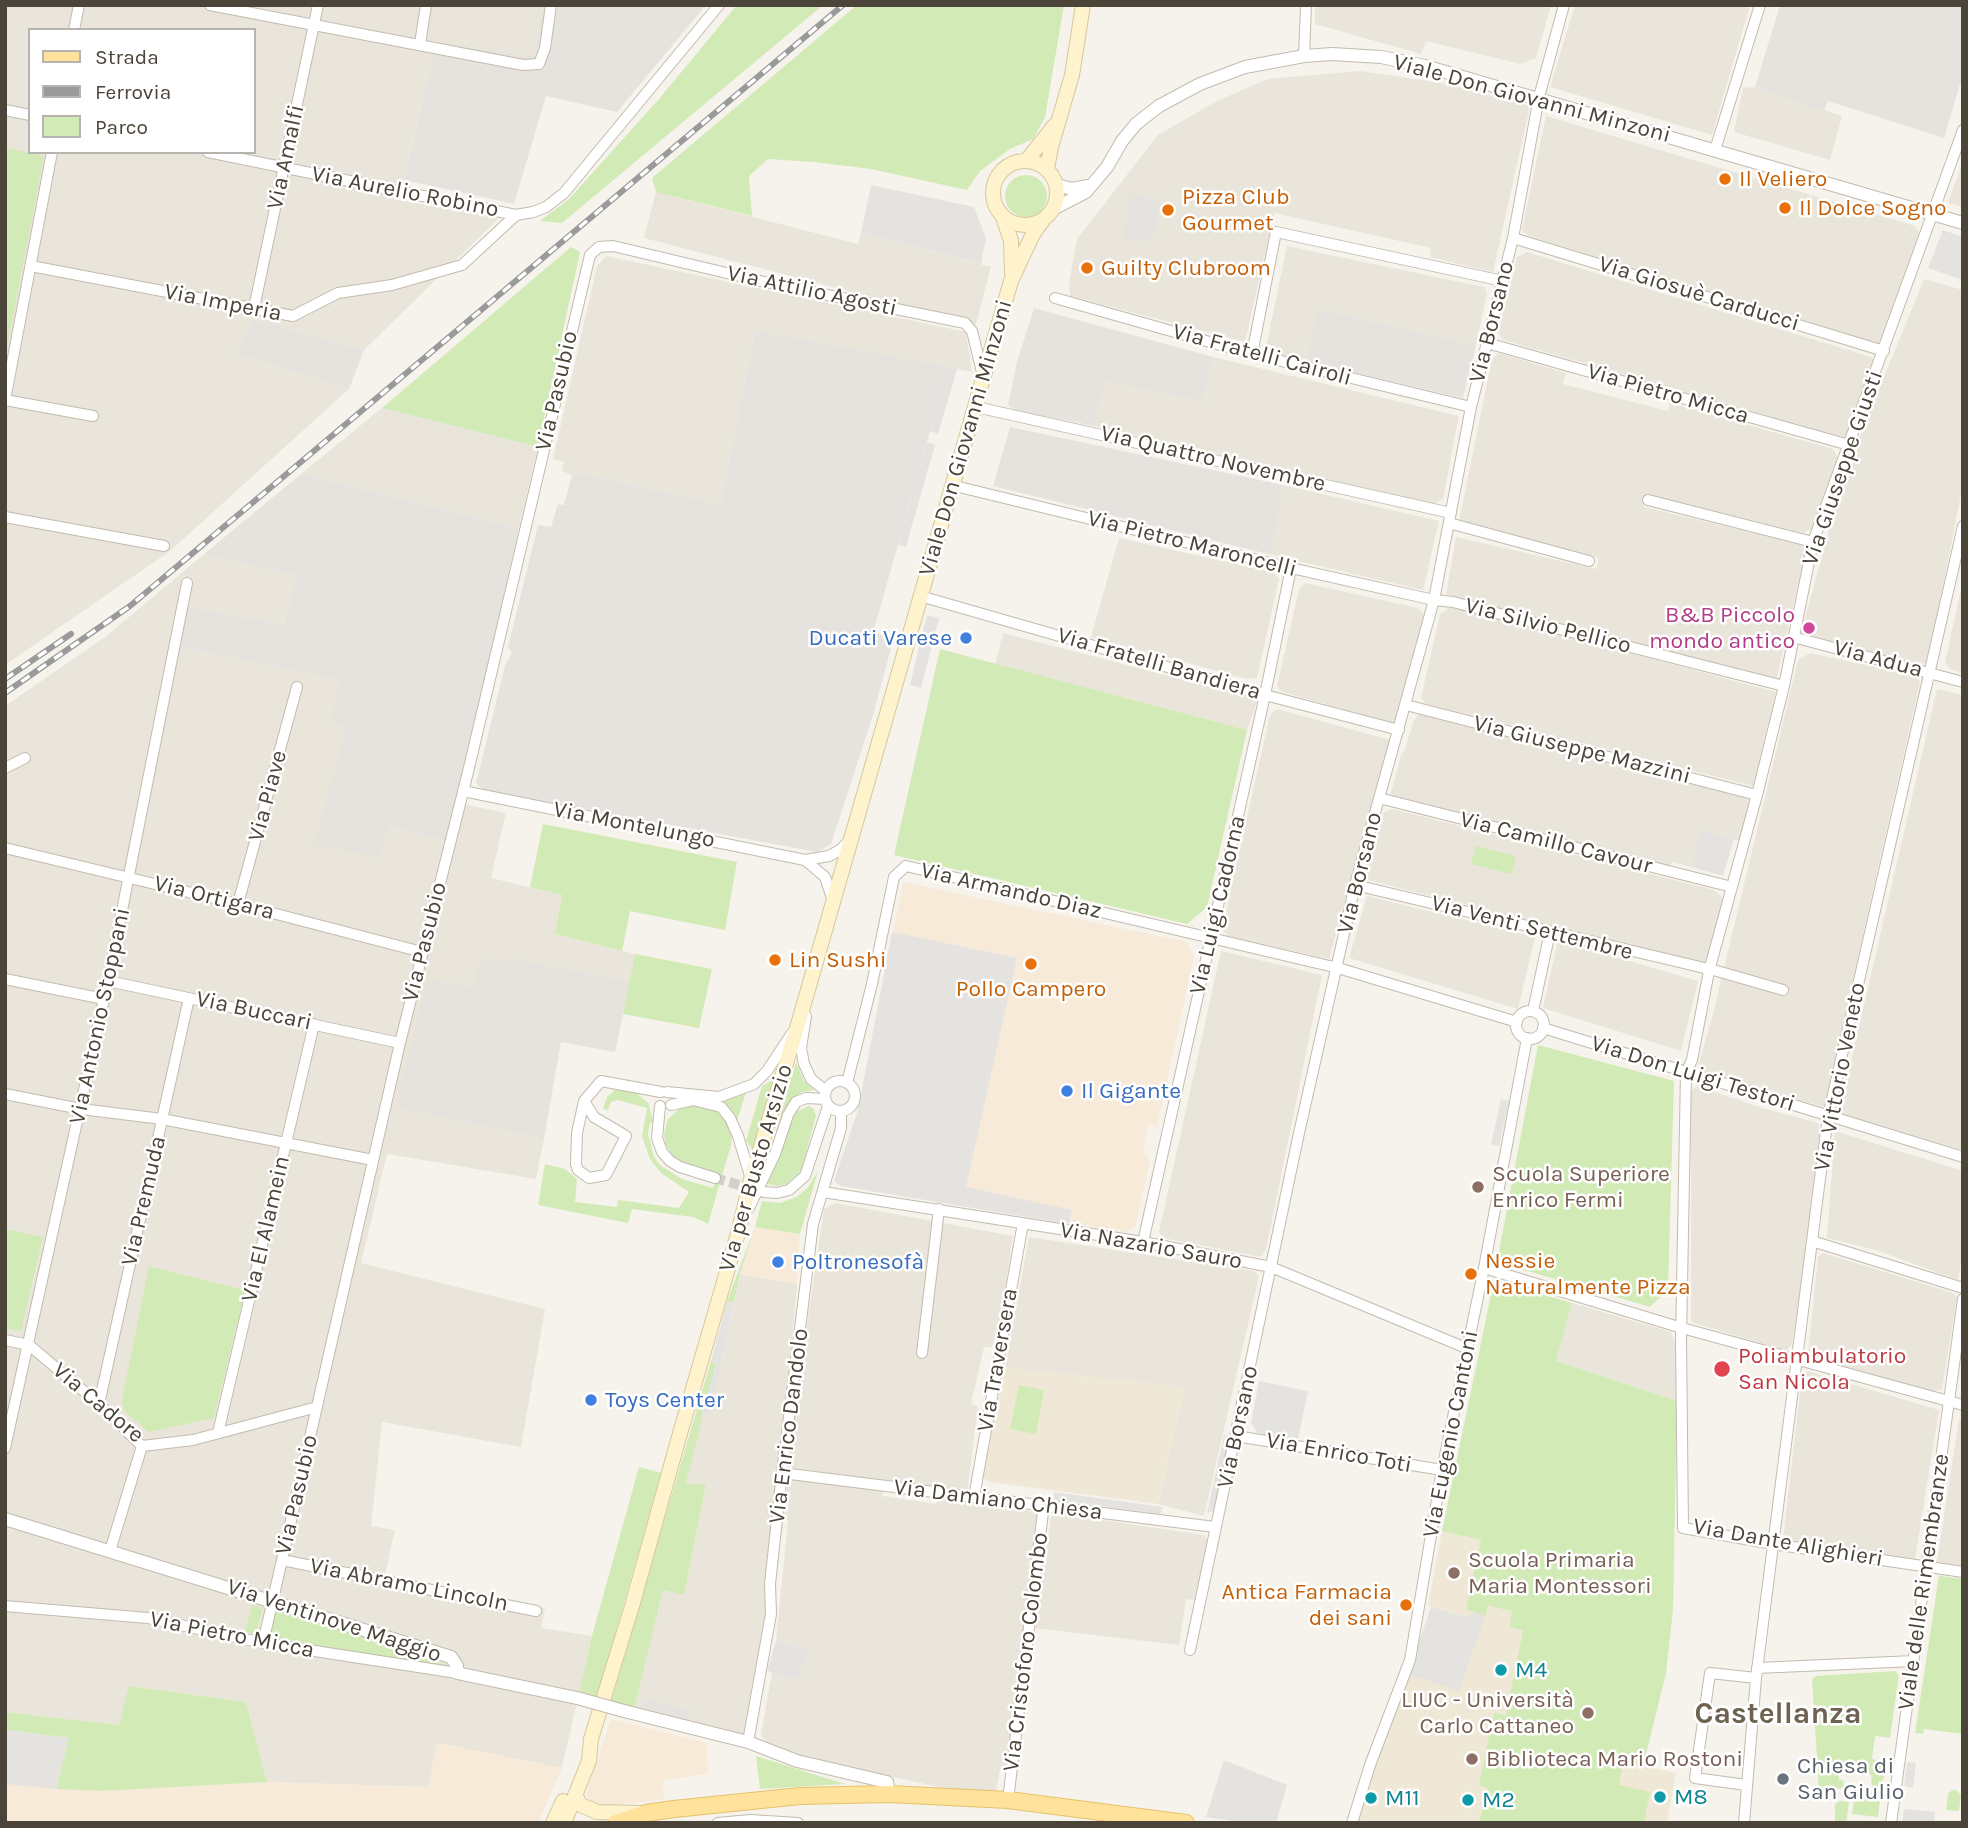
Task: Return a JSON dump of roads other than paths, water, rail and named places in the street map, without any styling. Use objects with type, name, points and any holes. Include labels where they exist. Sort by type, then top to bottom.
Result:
[{"type":"main road","points":[[1048,169],[1072,75],[1083,5]]},
{"type":"main road","points":[[1027,160],[1059,120]]},
{"type":"main road","points":[[1027,160],[1048,169],[1057,185],[1058,193],[1048,215],[1033,225],[1012,223],[1003,216],[993,197],[998,175],[1006,167],[1027,160]]},
{"type":"main road","name":"Viale Don Giovanni Minzoni","points":[[920,596],[1011,281],[1033,234],[1048,215]]},
{"type":"main road","name":"Viale Don Giovanni Minzoni","points":[[1003,216],[1011,241],[1011,281]]},
{"type":"main road","name":"Via per Busto Arsizio","points":[[564,1823],[589,1761],[591,1739],[629,1617],[739,1230],[751,1179],[799,1021],[920,596]]},
{"type":"main road","name":"Via per Busto Arsizio","points":[[553,1823],[581,1756],[591,1739]]},
{"type":"main road","points":[[616,1823],[674,1808],[800,1796],[889,1794],[1008,1800],[1186,1823]]},
{"type":"main road","points":[[575,1795],[581,1805],[597,1812],[646,1814]]},
{"type":"street","points":[[74,28],[79,5]]},
{"type":"street","points":[[210,5],[523,65],[539,64],[545,48],[551,5]]},
{"type":"street","name":"Via Amalfi","points":[[254,308],[318,5]]},
{"type":"street","points":[[419,44],[426,5]]},
{"type":"street","name":"Via Aurelio Robino","points":[[218,154],[516,215],[546,207],[564,192],[719,5]]},
{"type":"street","points":[[1304,57],[1306,5]]},
{"type":"street","name":"Via Borsano","points":[[1189,1650],[1299,1133],[1355,885],[1434,600],[1471,407],[1513,237],[1539,97],[1564,5]]},
{"type":"street","points":[[1716,150],[1760,5]]},
{"type":"street","name":"Viale Don Giovanni Minzoni","points":[[1048,215],[1080,196],[1095,183],[1136,124],[1159,106],[1200,84],[1245,67],[1332,54],[1381,57],[1425,66],[1539,97],[1963,223]]},
{"type":"street","points":[[5,110],[28,116]]},
{"type":"street","name":"Via Giuseppe Giusti","points":[[1682,1328],[1686,1073],[1692,1060],[1709,971],[1758,795],[1784,686],[1813,542],[1963,130]]},
{"type":"street","points":[[52,154],[5,400],[93,416]]},
{"type":"street","points":[[1057,185],[1072,189],[1095,183]]},
{"type":"street","name":"Via Imperia","points":[[31,266],[293,316],[338,292],[392,285],[462,265],[516,215]]},
{"type":"street","points":[[1252,354],[1276,232],[1503,281]]},
{"type":"street","name":"Via Giosuè Carducci","points":[[1513,237],[1884,351]]},
{"type":"street","name":"Via Attilio Agosti","points":[[599,247],[613,246],[773,284],[965,323],[972,331],[984,380]]},
{"type":"street","name":"Via Pasubio","points":[[263,1643],[400,1043],[463,791],[585,267],[590,255],[599,247]]},
{"type":"street","name":"Via Fratelli Cairoli","points":[[1055,298],[1252,354],[1471,407]]},
{"type":"street","name":"Via Pietro Micca","points":[[1487,343],[1849,444]]},
{"type":"street","name":"Via Quattro Novembre","points":[[976,407],[1450,518],[1588,561]]},
{"type":"street","name":"Via Pietro Maroncelli","points":[[951,485],[1434,600]]},
{"type":"street","points":[[1648,500],[1813,542]]},
{"type":"street","points":[[5,517],[164,546]]},
{"type":"street","name":"Via Vittorio Veneto","points":[[1744,1823],[1756,1673],[1828,1116],[1963,526]]},
{"type":"street","name":"Via Luigi Cadorna","points":[[1143,1242],[1291,568]]},
{"type":"street","name":"Via Antonio Stoppani","points":[[5,1448],[108,981],[187,583]]},
{"type":"street","name":"Via Fratelli Bandiera","points":[[920,596],[1265,695],[1399,730]]},
{"type":"street","name":"Via Silvio Pellico","points":[[1434,600],[1452,602],[1784,686]]},
{"type":"street","name":"Via Adua","points":[[1793,637],[1963,682]]},
{"type":"street","name":"Via Piave","points":[[238,904],[297,687]]},
{"type":"street","name":"Via Giuseppe Mazzini","points":[[1406,705],[1758,795]]},
{"type":"street","points":[[5,768],[25,758]]},
{"type":"street","name":"Via Montelungo","points":[[463,791],[805,859],[829,856],[840,850],[850,839]]},
{"type":"street","name":"Via Camillo Cavour","points":[[1379,798],[1732,887]]},
{"type":"street","name":"Via Ortigara","points":[[5,848],[422,952]]},
{"type":"street","points":[[805,859],[825,877],[833,901]]},
{"type":"street","name":"Via Armando Diaz","points":[[846,1083],[872,984],[894,877],[906,866],[1338,968]]},
{"type":"street","name":"Via Venti Settembre","points":[[1355,885],[1709,971]]},
{"type":"street","points":[[1533,1011],[1550,932]]},
{"type":"street","points":[[1338,968],[1517,1022]]},
{"type":"street","points":[[1709,971],[1783,990]]},
{"type":"street","points":[[812,972],[801,1048],[803,1064],[826,1099],[841,1111]]},
{"type":"street","points":[[5,979],[104,999]]},
{"type":"street","name":"Via Buccari","points":[[108,981],[400,1043]]},
{"type":"street","name":"Via Premuda","points":[[99,1404],[189,998]]},
{"type":"street","points":[[1533,1011],[1541,1017],[1543,1028],[1537,1037],[1527,1038],[1518,1032],[1517,1022],[1522,1013],[1533,1011]]},
{"type":"street","points":[[664,1100],[719,1097],[754,1084],[767,1071],[799,1021]]},
{"type":"street","name":"Via El Alamein","points":[[218,1433],[314,1024]]},
{"type":"street","name":"Via Don Luigi Testori","points":[[1543,1028],[1963,1157]]},
{"type":"street","name":"Via Eugenio Cantoni","points":[[1352,1823],[1370,1765],[1410,1660],[1442,1470],[1484,1268],[1527,1038]]},
{"type":"street","points":[[584,1101],[594,1117],[626,1136],[606,1175],[589,1178],[578,1171],[576,1164],[577,1133],[584,1101],[601,1081],[631,1085],[664,1100],[693,1100],[721,1107],[730,1118],[738,1136],[751,1179]]},
{"type":"street","points":[[764,1192],[789,1191],[805,1175],[832,1084],[846,1083]]},
{"type":"street","name":"Via Enrico Dandolo","points":[[748,1742],[771,1614],[770,1584],[813,1224],[841,1128],[841,1111],[848,1109],[854,1101],[853,1091],[846,1083]]},
{"type":"street","points":[[5,1094],[80,1109],[162,1119],[373,1160]]},
{"type":"street","points":[[739,1230],[796,1102],[806,1098],[826,1099]]},
{"type":"street","points":[[664,1100],[657,1138],[662,1152],[680,1167],[715,1178]]},
{"type":"street","name":"Via Nazario Sauro","points":[[823,1192],[1143,1242],[1271,1268],[1466,1348]]},
{"type":"street","points":[[922,1353],[939,1209]]},
{"type":"street","name":"Via Traversera","points":[[974,1497],[1023,1223]]},
{"type":"street","points":[[1811,1241],[1963,1288]]},
{"type":"street","points":[[1484,1268],[1797,1361],[1963,1405]]},
{"type":"street","name":"Viale delle Rimembranze","points":[[1891,1823],[1963,1299]]},
{"type":"street","name":"Via Dante Alighieri","points":[[1682,1328],[1683,1528],[1963,1572]]},
{"type":"street","name":"Via Cadore","points":[[5,1340],[29,1345],[99,1404],[142,1446],[193,1440],[317,1407]]},
{"type":"street","name":"Via Enrico Toti","points":[[1236,1436],[1442,1470]]},
{"type":"street","points":[[110,1551],[142,1446]]},
{"type":"street","name":"Via Damiano Chiesa","points":[[782,1473],[1215,1527]]},
{"type":"street","name":"Via Cristoforo Colombo","points":[[1008,1800],[1044,1504]]},
{"type":"street","name":"Via Ventinove Maggio","points":[[5,1519],[451,1657],[457,1667],[457,1673],[577,1698],[748,1742],[797,1760],[887,1782],[889,1794]]},
{"type":"street","name":"Via Abramo Lincoln","points":[[282,1560],[536,1611]]},
{"type":"street","name":"Via Pietro Micca","points":[[5,1606],[148,1619],[263,1643],[457,1673]]},
{"type":"street","points":[[1746,1785],[1695,1778],[1710,1672],[1756,1673],[1914,1661]]},
{"type":"street","points":[[718,1823],[750,1820],[798,1823]]},
{"type":"tunnel","points":[[715,1178],[753,1189]]},
{"type":"railway","points":[[5,693],[130,606],[843,5]]},
{"type":"railway","points":[[5,679],[71,634]]},
{"type":"place","name":"Il Veliero","points":[[1725,179]]},
{"type":"place","name":"Il Dolce Sogno","points":[[1785,208]]},
{"type":"place","name":"Pizza Club Gourmet","points":[[1168,210]]},
{"type":"place","name":"Guilty Clubroom","points":[[1087,268]]},
{"type":"place","name":"B&B Piccolo mondo antico","points":[[1809,628]]},
{"type":"place","name":"Ducati Varese","points":[[966,638]]},
{"type":"place","name":"Lin Sushi","points":[[775,960]]},
{"type":"place","name":"Pollo Campero","points":[[1031,964]]},
{"type":"place","name":"Il Gigante","points":[[1067,1091]]},
{"type":"place","name":"Scuola Superiore Enrico Fermi","points":[[1478,1187]]},
{"type":"place","name":"Poltronesofà","points":[[778,1262]]},
{"type":"place","name":"Nessie Naturalmente Pizza","points":[[1471,1274]]},
{"type":"place","name":"Poliambulatorio San Nicola","points":[[1722,1369]]},
{"type":"place","name":"Toys Center","points":[[591,1400]]},
{"type":"place","name":"Scuola Primaria Maria Montessori","points":[[1454,1573]]},
{"type":"place","name":"Antica Farmacia dei sani","points":[[1406,1605]]},
{"type":"place","name":"M4","points":[[1501,1670]]},
{"type":"place","name":"LIUC - Università Carlo Cattaneo","points":[[1588,1713]]},
{"type":"place","name":"Biblioteca Mario Rostoni","points":[[1472,1759]]},
{"type":"place","name":"Chiesa di San Giulio","points":[[1783,1779]]},
{"type":"place","name":"M8","points":[[1660,1797]]},
{"type":"place","name":"M11","points":[[1371,1798]]},
{"type":"place","name":"M2","points":[[1468,1800]]},
{"type":"district","name":"Castellanza","points":[[1778,1714]]}]
